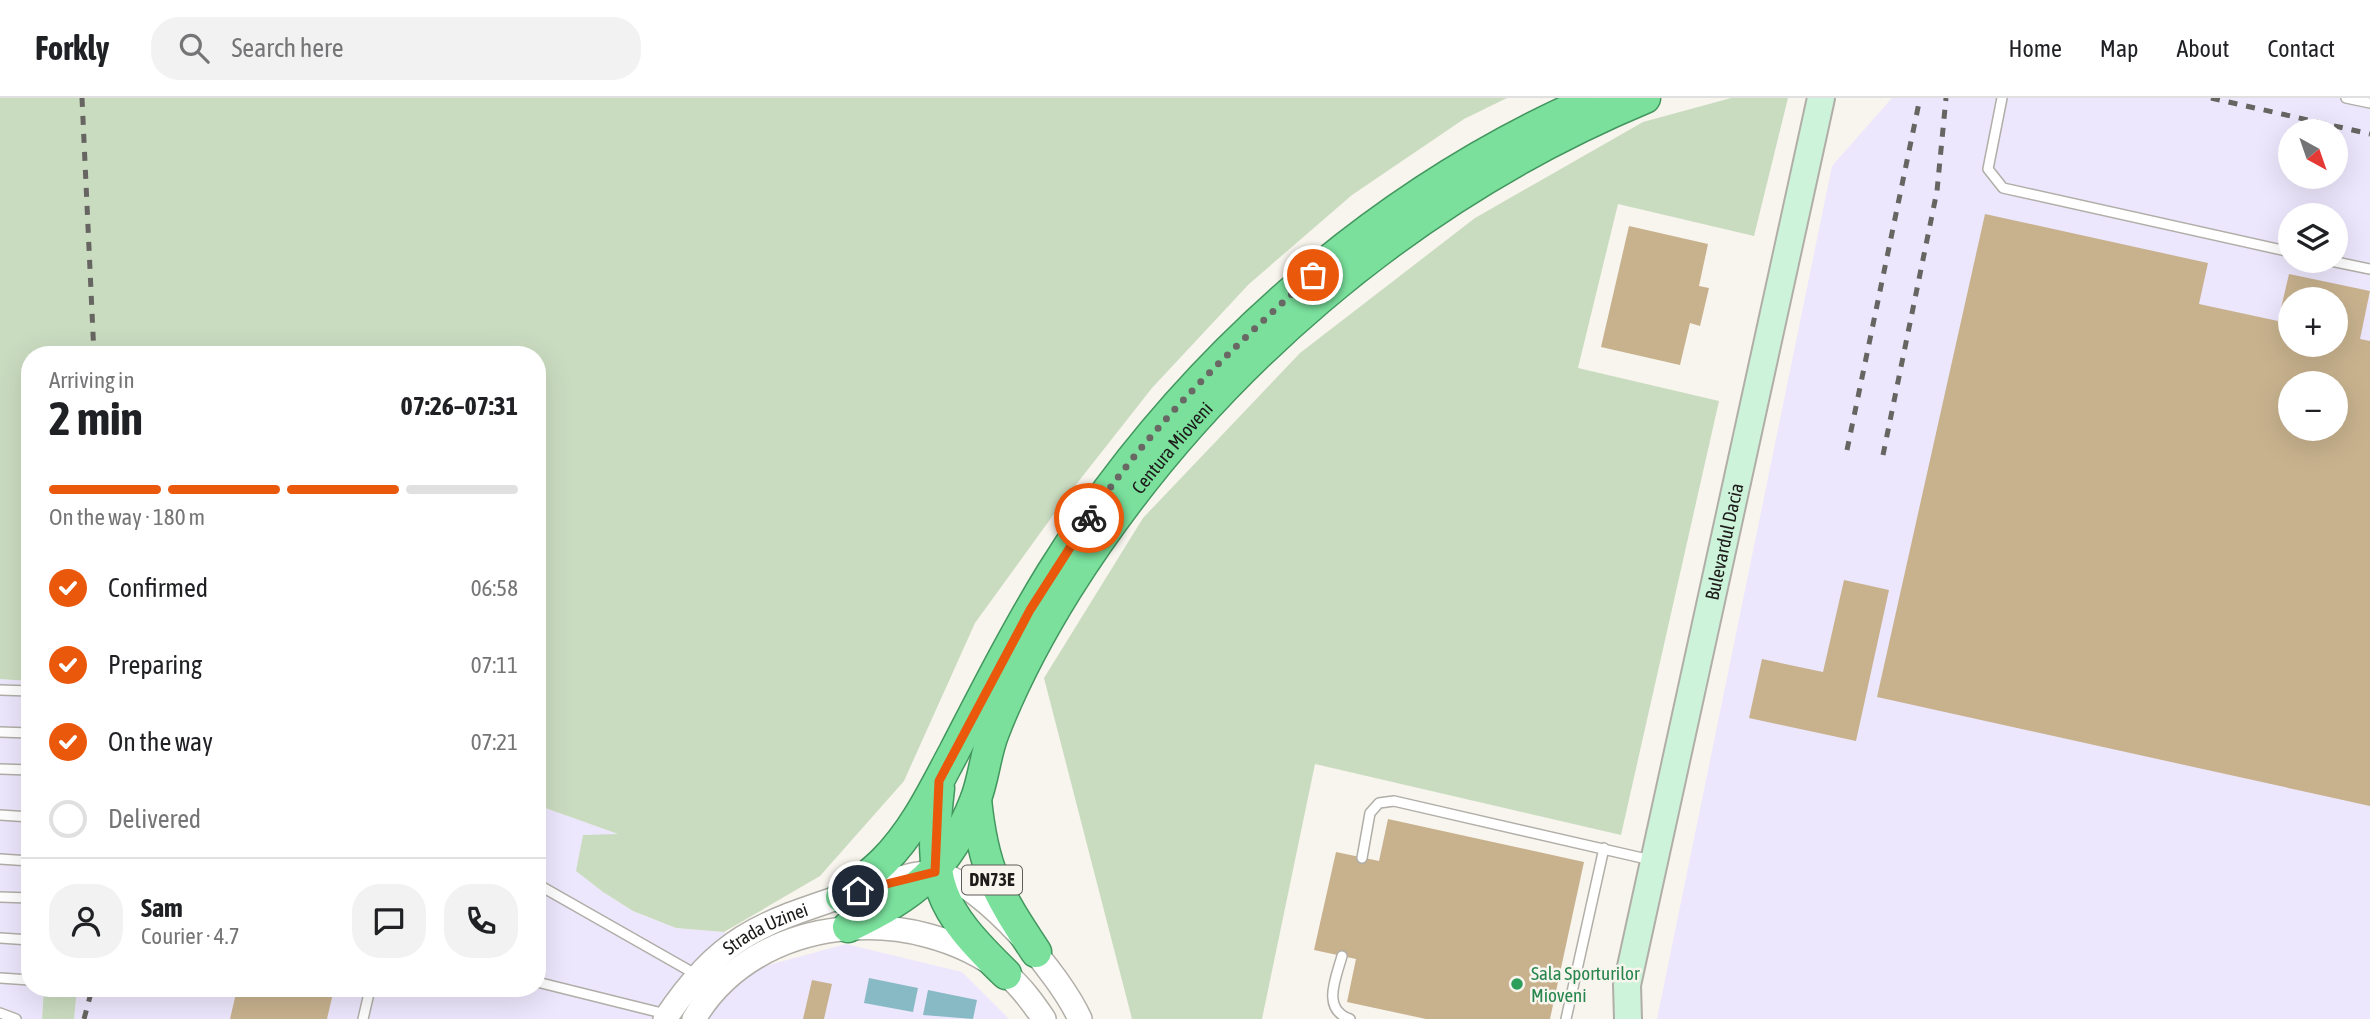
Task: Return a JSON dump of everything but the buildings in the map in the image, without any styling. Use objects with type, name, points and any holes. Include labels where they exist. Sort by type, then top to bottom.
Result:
[{"type":"highway","name":"Centura Mioveni","points":[[848,927],[910,893],[935,872],[976,799],[992,735],[1059,563],[1140,446],[1219,361],[1362,236],[1477,160],[1596,98]]},
{"type":"highway","name":"Centura Mioveni","points":[[841,897],[884,861],[902,840],[1039,616],[1068,588],[1150,473],[1264,348],[1382,249],[1456,198],[1518,161],[1645,98]]},
{"type":"highway","name":"DN73E","points":[[939,781],[935,872],[943,897],[963,929],[1006,974]]},
{"type":"highway","name":"DN73E","points":[[976,799],[982,852],[989,873],[998,893],[1036,952]]},
{"type":"main road","name":"Bulevardul Dacia","points":[[1627,985],[1821,98]]},
{"type":"main road","points":[[1609,1019],[1627,985]]},
{"type":"main road","points":[[1627,985],[1628,1019]]},
{"type":"street","name":"Strada Uzinei","points":[[666,1017],[697,975],[738,938],[763,924],[883,883],[935,872]]},
{"type":"street","points":[[935,872],[971,891],[1036,952],[1066,993],[1080,1019]]},
{"type":"street","name":"Strada Uzinei","points":[[694,1019],[717,987],[750,959],[790,940],[848,927],[889,930],[958,947],[1006,974],[1044,1019]]},
{"type":"lane","points":[[2002,98],[1988,169],[2003,188],[2278,249]]},
{"type":"lane","points":[[2346,98],[2370,103]]},
{"type":"lane","points":[[2348,264],[2370,269]]},
{"type":"lane","points":[[0,690],[21,691]]},
{"type":"lane","points":[[0,732],[21,733]]},
{"type":"lane","points":[[0,769],[21,770]]},
{"type":"lane","points":[[1362,858],[1370,813],[1379,803],[1394,801],[1655,861]]},
{"type":"lane","points":[[0,815],[21,816]]},
{"type":"lane","points":[[1566,1019],[1604,848]]},
{"type":"lane","points":[[0,859],[21,860]]},
{"type":"lane","points":[[546,889],[697,975]]},
{"type":"lane","points":[[0,897],[21,898]]},
{"type":"lane","points":[[0,938],[21,939]]},
{"type":"lane","points":[[1342,956],[1332,998],[1333,1008],[1340,1016],[1350,1019]]},
{"type":"lane","points":[[0,978],[21,979]]},
{"type":"lane","points":[[546,984],[666,1017]]},
{"type":"lane","points":[[363,1019],[368,997]]},
{"type":"lane","points":[[0,1013],[16,1019]]},
{"type":"shaded area","points":[[1892,98],[2370,98],[2370,1019],[1657,1019],[1832,166]]},
{"type":"shaded area","points":[[0,679],[21,680],[21,997],[43,997],[42,1019],[0,1019]]},
{"type":"shaded area","points":[[546,808],[621,835],[576,870],[633,911],[676,928],[724,932],[765,966],[846,944],[962,972],[1009,1019],[74,1019],[76,997],[546,997]]},
{"type":"green space","points":[[0,98],[1507,98],[1464,119],[1352,195],[1249,284],[1152,388],[1067,496],[975,623],[904,781],[820,876],[724,932],[676,928],[633,911],[603,892],[576,871],[583,835],[618,834],[546,808],[546,346],[21,346],[21,680],[0,679]]},
{"type":"green space","points":[[1731,98],[1788,98],[1754,236],[1618,204],[1578,368],[1719,401],[1621,835],[1315,764],[1262,1019],[1132,1019],[1044,678],[1143,518],[1300,353],[1475,218],[1643,122]]},
{"type":"green space","points":[[43,997],[76,997],[74,1019],[42,1019]]},
{"type":"water","points":[[869,978],[918,988],[913,1012],[864,1003]]},
{"type":"water","points":[[928,990],[977,1000],[973,1019],[923,1015]]},
{"type":"railway","points":[[82,98],[94,346]]},
{"type":"railway","points":[[1847,450],[1920,98]]},
{"type":"railway","points":[[1883,455],[1937,191],[1946,98]]},
{"type":"railway","points":[[2211,98],[2370,134]]},
{"type":"railway","points":[[84,1019],[90,997]]},
{"type":"way so far","points":[[1089,518],[1140,446],[1182,400],[1219,361],[1313,275]]},
{"type":"place","name":"Sala Sporturilor Mioveni","points":[[1517,984]]},
{"type":"route","points":[[858,891],[935,872],[935,819],[939,781],[1030,610],[1089,518]]}]
